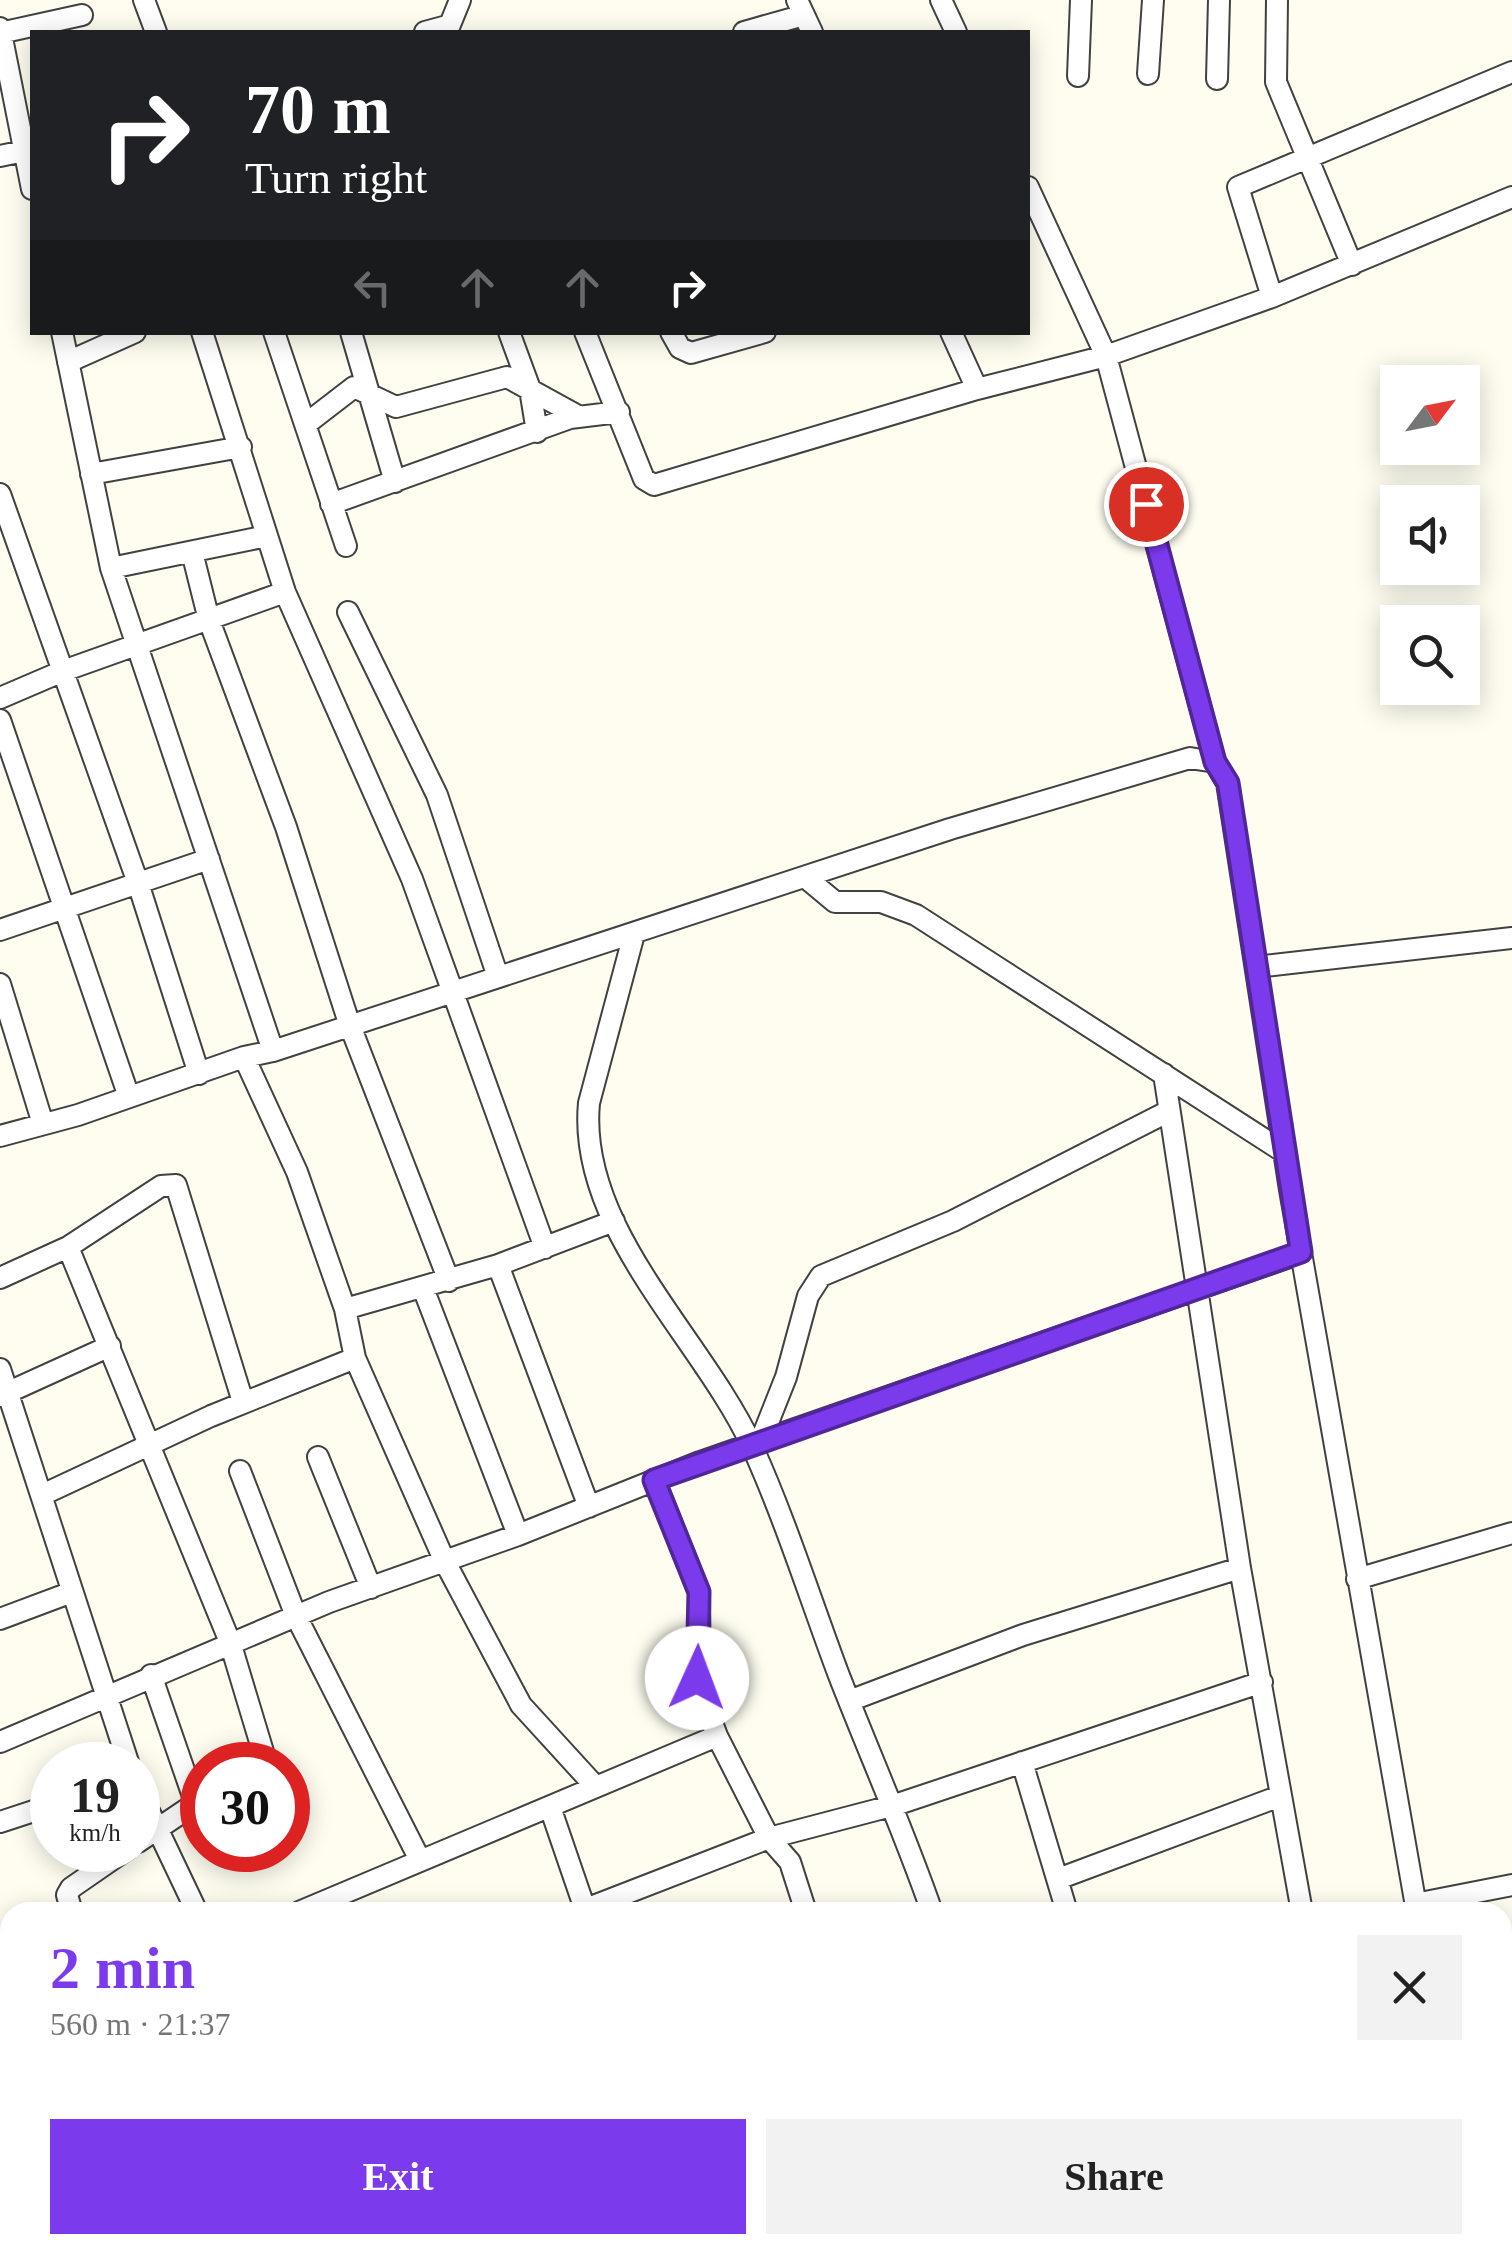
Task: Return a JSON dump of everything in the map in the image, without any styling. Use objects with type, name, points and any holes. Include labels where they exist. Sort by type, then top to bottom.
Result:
[{"type":"street","points":[[144,0],[155,30]]},
{"type":"street","points":[[447,29],[460,0]]},
{"type":"street","points":[[941,0],[955,30]]},
{"type":"street","points":[[1078,76],[1081,0]]},
{"type":"street","points":[[1148,74],[1154,0]]},
{"type":"street","points":[[1217,79],[1219,0]]},
{"type":"street","points":[[1276,0],[1276,82],[1311,158],[1352,265]]},
{"type":"street","points":[[30,173],[0,31],[82,16]]},
{"type":"street","points":[[752,30],[804,16]]},
{"type":"street","points":[[1272,296],[1237,190],[1512,72]]},
{"type":"street","points":[[0,156],[24,151]]},
{"type":"street","points":[[1030,191],[1106,356],[1215,762],[1228,783],[1284,1152],[1415,1902]]},
{"type":"street","points":[[587,335],[644,479],[654,485],[977,389],[1106,356],[1352,265],[1512,197]]},
{"type":"street","points":[[63,335],[111,568],[274,1051]]},
{"type":"street","points":[[68,362],[128,335]]},
{"type":"street","points":[[203,335],[285,592],[412,879],[545,1248]]},
{"type":"street","points":[[275,335],[346,546]]},
{"type":"street","points":[[352,335],[394,482]]},
{"type":"street","points":[[510,335],[530,389],[537,432]]},
{"type":"street","points":[[673,335],[680,348],[691,353],[754,335]]},
{"type":"street","points":[[952,335],[977,389]]},
{"type":"street","points":[[306,424],[352,388],[396,406],[503,377],[578,416]]},
{"type":"street","points":[[331,504],[578,416],[619,412]]},
{"type":"street","points":[[91,474],[240,447]]},
{"type":"street","points":[[0,494],[138,883],[199,1074]]},
{"type":"street","points":[[111,568],[266,536]]},
{"type":"street","points":[[192,552],[210,620],[286,827],[349,1023],[449,1280]]},
{"type":"street","points":[[0,698],[63,671],[285,592]]},
{"type":"street","points":[[348,612],[437,795],[497,974]]},
{"type":"street","points":[[0,720],[129,1097]]},
{"type":"street","points":[[0,1136],[129,1097],[244,1056],[274,1051],[497,974],[1190,758],[1215,762]]},
{"type":"street","points":[[0,930],[209,859]]},
{"type":"street","points":[[805,877],[836,902],[881,902],[916,914],[1284,1152]]},
{"type":"street","points":[[634,934],[595,1073],[586,1130],[594,1172],[614,1221],[756,1442],[849,1701],[895,1805],[929,1902]]},
{"type":"street","points":[[1256,967],[1512,938]]},
{"type":"street","points":[[2,998],[43,1124]]},
{"type":"street","points":[[244,1056],[298,1172],[345,1309],[354,1358],[445,1562],[522,1705],[595,1786]]},
{"type":"street","points":[[1164,1074],[1240,1568],[1300,1902]]},
{"type":"street","points":[[756,1442],[786,1376],[808,1296],[821,1276],[953,1222],[1169,1111]]},
{"type":"street","points":[[0,1278],[68,1247],[161,1186],[176,1185],[244,1402]]},
{"type":"street","points":[[345,1309],[498,1265],[614,1221]]},
{"type":"street","points":[[68,1247],[230,1642],[260,1742]]},
{"type":"street","points":[[0,1742],[102,1694],[230,1642],[518,1536],[654,1480],[1301,1252]]},
{"type":"street","points":[[498,1265],[588,1507]]},
{"type":"street","points":[[423,1288],[518,1536]]},
{"type":"street","points":[[5,1394],[110,1346]]},
{"type":"street","points":[[42,1495],[244,1402],[354,1358]]},
{"type":"street","points":[[0,1369],[120,1742]]},
{"type":"street","points":[[318,1457],[371,1588]]},
{"type":"street","points":[[240,1471],[296,1616],[420,1860]]},
{"type":"street","points":[[654,1480],[699,1592],[697,1678],[717,1736],[769,1838],[790,1862],[803,1902]]},
{"type":"street","points":[[1358,1580],[1512,1533]]},
{"type":"street","points":[[849,1701],[1037,1630],[1240,1568]]},
{"type":"street","points":[[0,1618],[72,1592]]},
{"type":"street","points":[[150,1675],[180,1752]]},
{"type":"street","points":[[608,1902],[769,1838],[895,1805],[1262,1682]]},
{"type":"street","points":[[322,1902],[717,1736]]},
{"type":"street","points":[[1022,1762],[1064,1902]]},
{"type":"street","points":[[1058,1879],[1280,1796]]},
{"type":"street","points":[[550,1807],[580,1902]]},
{"type":"street","points":[[0,1822],[30,1812]]},
{"type":"street","points":[[160,1838],[192,1902]]},
{"type":"street","points":[[70,1902],[71,1888],[94,1872]]},
{"type":"street","points":[[1440,1902],[1512,1884]]},
{"type":"route","points":[[697,1678],[697,1582],[654,1480],[1301,1252],[1228,783],[1215,762],[1146,504]]}]
